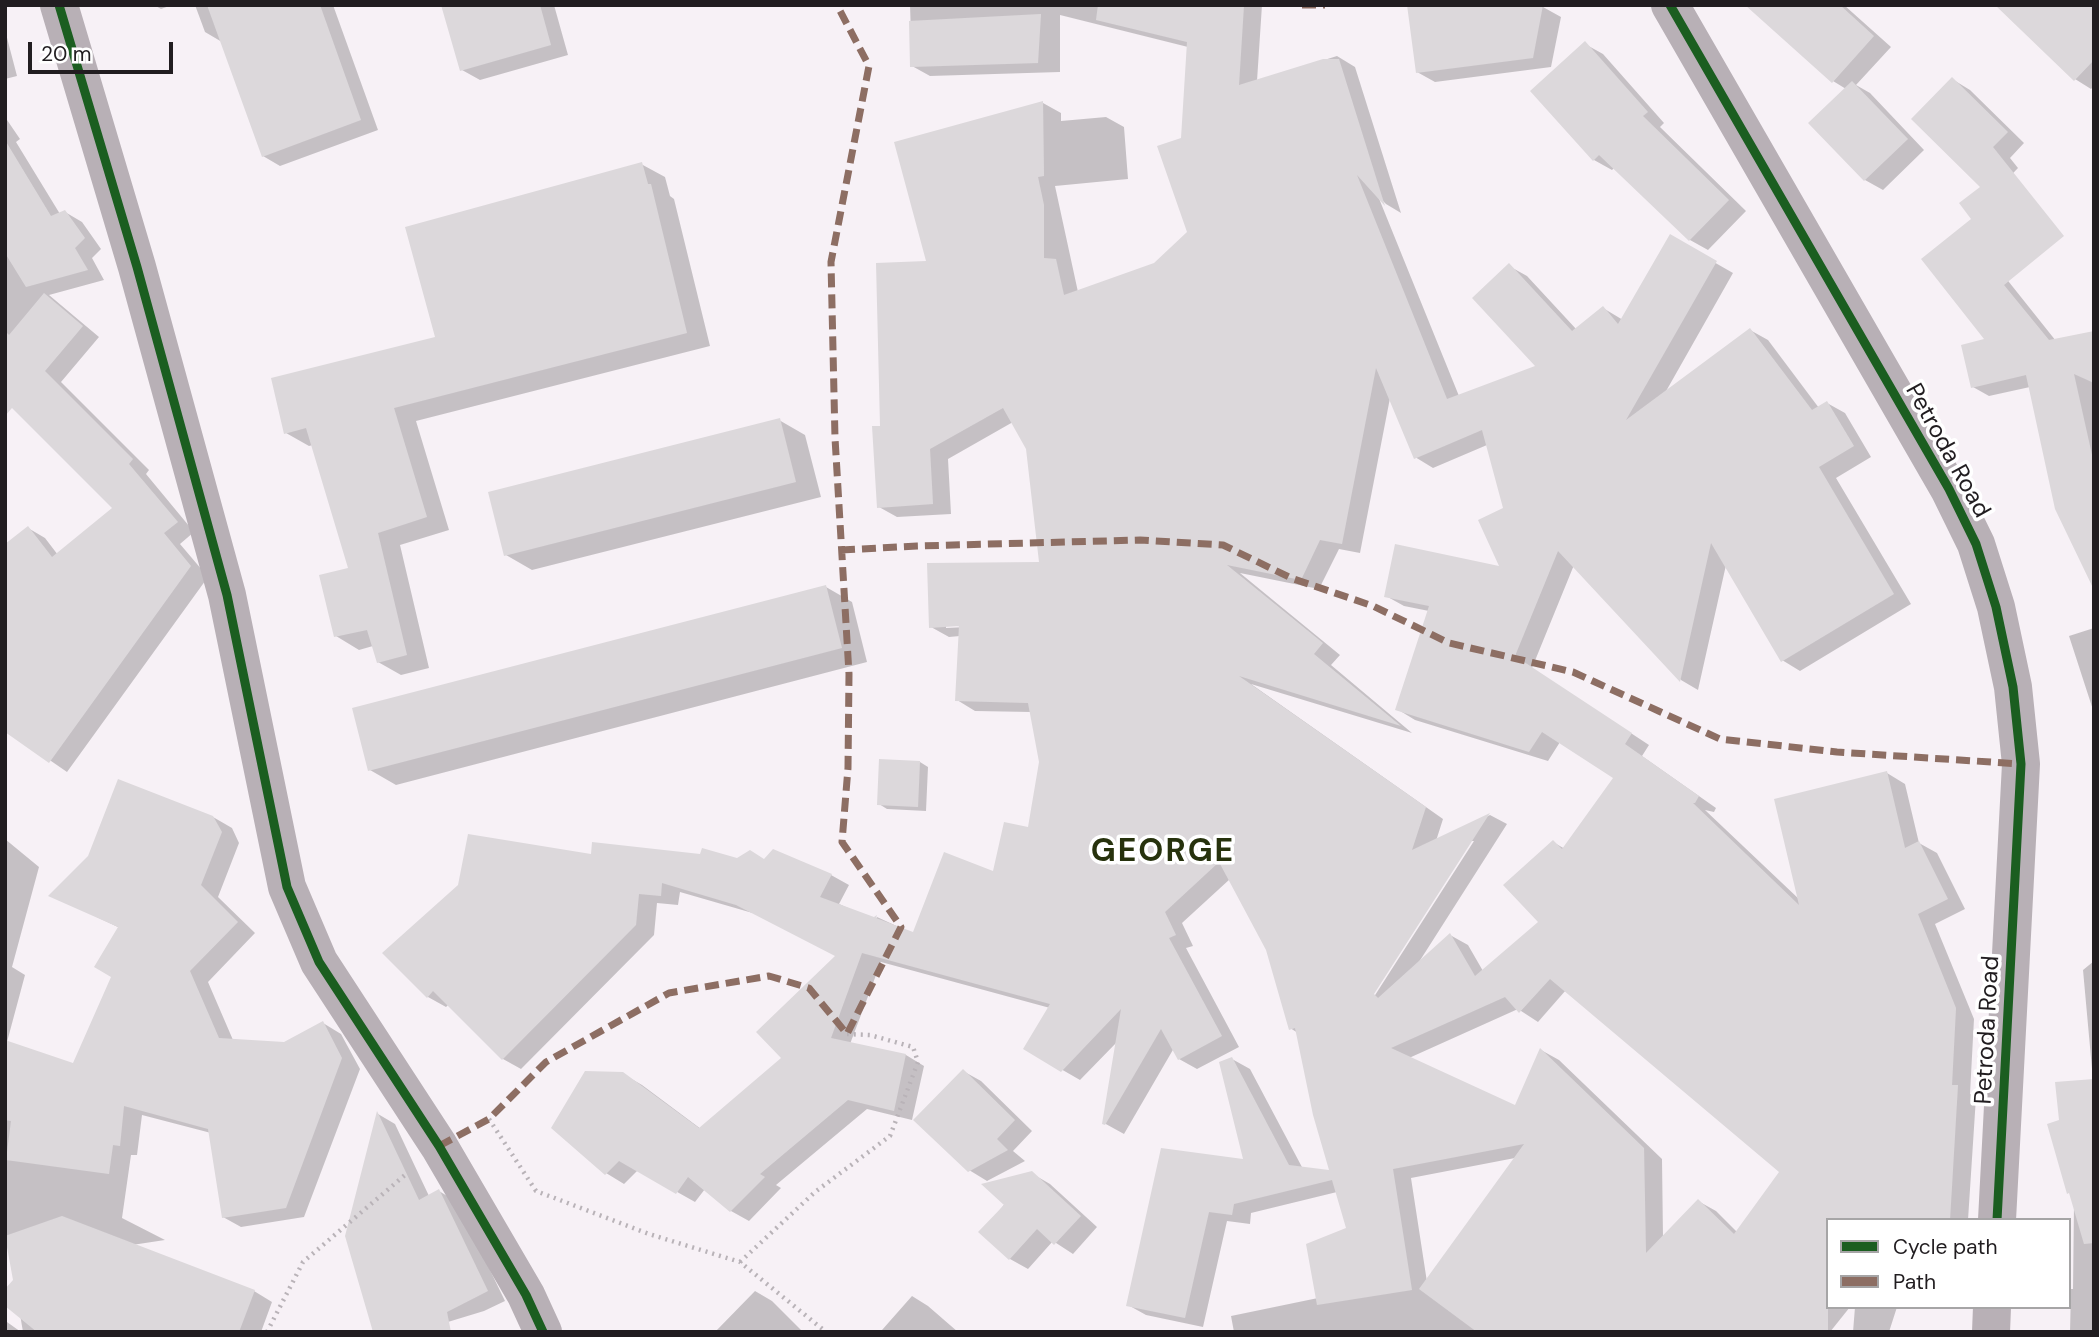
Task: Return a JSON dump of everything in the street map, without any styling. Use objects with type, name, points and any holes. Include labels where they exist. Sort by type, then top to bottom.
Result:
[{"type":"street","points":[[59,5],[137,267],[227,595],[287,887],[319,962],[439,1146],[526,1295],[543,1332]]},
{"type":"street","name":"Petroda Road","points":[[1670,5],[1949,489],[1976,544],[1996,607],[2013,687],[2021,764],[1997,1218]]},
{"type":"street","points":[[1991,1332],[1992,1309]]},
{"type":"path","points":[[740,1262],[815,1192],[890,1136],[918,1062],[914,1048],[870,1035],[847,1034]]},
{"type":"path","points":[[489,1119],[536,1191],[649,1234],[740,1262],[826,1332]]},
{"type":"path","points":[[267,1332],[303,1262],[439,1146]]},
{"type":"building","points":[[207,5],[320,5],[361,120],[262,157]]},
{"type":"building","points":[[441,5],[540,5],[551,45],[460,71]]},
{"type":"building","points":[[1098,5],[1244,5],[1239,85],[1323,59],[1339,59],[1385,206],[1357,175],[1447,399],[1535,366],[1472,298],[1509,263],[1572,331],[1603,306],[1618,324],[1670,234],[1717,261],[1626,420],[1750,328],[1812,410],[1827,401],[1854,446],[1819,467],[1894,594],[1781,662],[1711,543],[1680,682],[1558,551],[1515,656],[1632,733],[1625,744],[1699,796],[1693,803],[1799,905],[1774,799],[1887,771],[1905,848],[1919,841],[1948,899],[1918,914],[1956,1008],[1952,1085],[1958,1085],[1950,1218],[1826,1218],[1828,1332],[1477,1332],[1419,1289],[1524,1144],[1393,1169],[1412,1290],[1317,1305],[1306,1244],[1346,1228],[1332,1180],[1234,1204],[1232,1215],[1209,1212],[1185,1318],[1126,1306],[1161,1148],[1243,1159],[1219,1062],[1232,1057],[1289,1165],[1329,1170],[1313,1115],[1295,1028],[1289,1030],[1266,950],[1219,862],[1165,912],[1176,935],[1169,938],[1222,1036],[1178,1060],[1161,1029],[1105,1125],[1102,1124],[1121,1009],[1061,1072],[1023,1049],[1050,1004],[862,953],[831,1038],[906,1054],[894,1111],[848,1100],[760,1174],[765,1177],[730,1212],[688,1177],[676,1194],[619,1161],[605,1175],[551,1128],[585,1071],[623,1072],[699,1128],[781,1058],[756,1032],[835,956],[736,905],[662,883],[661,896],[639,894],[636,925],[502,1060],[433,991],[427,998],[382,953],[458,885],[468,834],[591,854],[592,842],[700,854],[702,848],[737,858],[750,850],[764,859],[773,849],[832,874],[820,897],[874,917],[877,915],[876,918],[913,932],[944,852],[993,871],[1004,822],[1028,827],[1039,762],[1028,703],[955,701],[959,626],[929,628],[927,563],[1039,562],[1026,449],[1003,408],[930,449],[933,504],[877,508],[872,426],[880,426],[876,263],[926,261],[894,142],[1043,101],[1044,176],[1038,177],[1044,205],[1044,258],[1056,259],[1064,295],[1154,263],[1187,232],[1157,146],[1181,138],[1187,42],[1096,20]],"holes":[[[1376,368],[1414,459],[1482,430],[1503,508],[1478,520],[1499,566],[1395,544],[1384,597],[1429,606],[1395,710],[1529,752],[1542,732],[1613,778],[1562,849],[1553,840],[1503,885],[1538,922],[1475,976],[1450,933],[1378,998],[1374,994],[1490,813],[1412,850],[1426,807],[1239,676],[1401,726],[1314,654],[1323,643],[1227,565],[1301,580],[1320,540],[1342,544]],[[1550,979],[1779,1172],[1734,1234],[1698,1199],[1646,1253],[1644,1148],[1540,1048],[1515,1105],[1391,1048],[1505,997],[1519,1013]]]},
{"type":"building","points":[[1407,5],[1543,5],[1533,58],[1416,73]]},
{"type":"building","points":[[1745,5],[1840,5],[1874,36],[1832,83]]},
{"type":"building","points":[[1995,5],[2094,5],[2094,60],[2074,81]]},
{"type":"building","points":[[1041,14],[1038,63],[910,67],[909,21]]},
{"type":"building","points":[[1585,41],[1648,112],[1643,116],[1729,200],[1689,241],[1599,155],[1593,161],[1530,91]]},
{"type":"building","points":[[1952,77],[2008,132],[1993,147],[2064,236],[2004,285],[2049,340],[2094,331],[2094,383],[2074,374],[2094,464],[2094,590],[2055,509],[2026,375],[1971,388],[1961,345],[1984,339],[1921,259],[1971,219],[1959,203],[1980,187],[1911,119]]},
{"type":"building","points":[[1852,81],[1908,139],[1864,181],[1808,123]]},
{"type":"building","points":[[5,140],[51,216],[65,210],[85,238],[75,248],[88,270],[26,287],[5,253]]},
{"type":"building","points":[[642,162],[648,184],[651,184],[687,333],[394,408],[427,517],[378,533],[407,655],[377,663],[367,630],[334,637],[319,575],[348,568],[306,428],[284,434],[271,378],[435,337],[405,227]]},
{"type":"building","points":[[44,293],[83,326],[45,371],[133,459],[129,464],[178,522],[164,533],[191,566],[49,763],[5,732],[5,544],[28,526],[52,557],[112,508],[12,408],[5,416],[5,331],[9,335]]},
{"type":"building","points":[[780,418],[796,482],[504,556],[488,492]]},
{"type":"building","points":[[826,585],[842,648],[368,771],[352,708]]},
{"type":"building","points":[[879,759],[920,761],[918,807],[877,805]]},
{"type":"building","points":[[118,779],[213,816],[222,832],[201,885],[238,922],[190,971],[219,1038],[284,1042],[323,1021],[342,1058],[286,1208],[222,1218],[208,1129],[124,1106],[120,1146],[113,1145],[109,1174],[6,1160],[11,1121],[5,1120],[5,1040],[73,1063],[111,977],[94,967],[118,927],[48,896],[88,856]]},
{"type":"building","points":[[963,1069],[1015,1120],[997,1139],[1008,1150],[968,1172],[913,1120]]},
{"type":"building","points":[[2094,1079],[2094,1243],[2084,1244],[2047,1124],[2059,1120],[2055,1082]]},
{"type":"building","points":[[377,1111],[419,1200],[439,1189],[488,1291],[447,1312],[451,1332],[373,1332],[345,1236]]},
{"type":"building","points":[[1032,1171],[1081,1216],[1054,1245],[1037,1229],[1009,1260],[978,1232],[1004,1205],[981,1184]]},
{"type":"building","points":[[62,1216],[255,1290],[239,1332],[37,1332],[5,1306],[5,1289],[13,1280],[5,1236]]},
{"type":"marked path","points":[[439,1146],[489,1119],[546,1062],[669,993],[769,976],[809,988],[847,1034],[901,927],[842,842],[848,768],[849,674],[835,438],[831,262],[869,66],[837,5]]},
{"type":"marked path","points":[[1302,5],[1325,5]]},
{"type":"marked path","points":[[841,550],[1140,540],[1223,545],[1291,578],[1373,606],[1449,643],[1573,672],[1720,739],[1837,752],[2021,764]]},
{"type":"cycle path","points":[[59,5],[137,267],[227,595],[287,887],[319,962],[439,1146],[526,1295],[543,1332]]},
{"type":"cycle path","points":[[1670,5],[1949,489],[1976,544],[1996,607],[2013,687],[2021,764],[1997,1218]]},
{"type":"district","name":"GEORGE","points":[[1163,853]]}]
